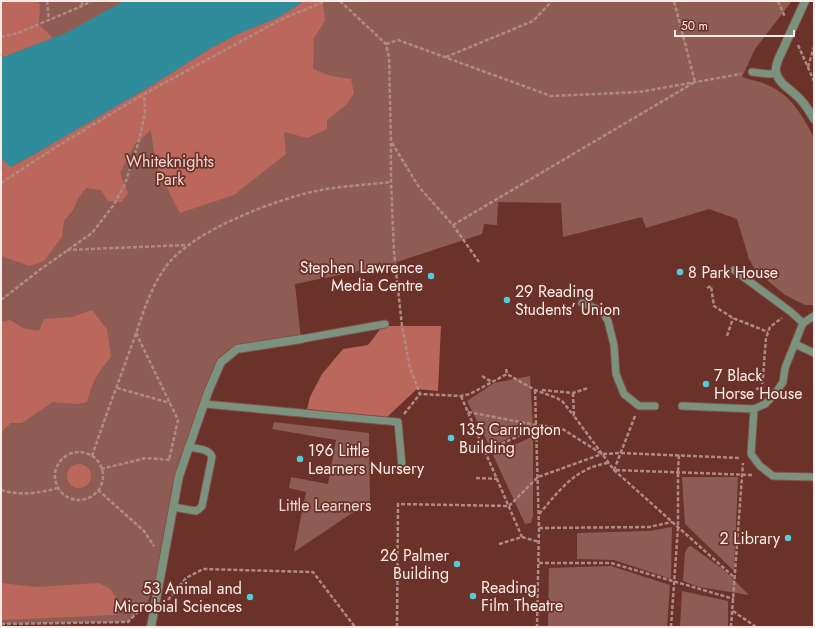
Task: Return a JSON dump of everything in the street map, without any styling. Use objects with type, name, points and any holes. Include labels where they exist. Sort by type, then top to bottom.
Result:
[{"type":"street","points":[[805,1],[778,60],[776,73],[786,87],[807,107],[814,119]]},
{"type":"street","points":[[151,627],[172,507],[179,476],[188,447],[221,362],[237,349],[301,339]]},
{"type":"lane","points":[[752,72],[769,74],[776,73]]},
{"type":"lane","points":[[734,270],[791,312],[803,323]]},
{"type":"lane","points":[[582,303],[602,311],[608,321],[614,345],[616,374],[624,394],[639,406],[655,406]]},
{"type":"lane","points":[[682,406],[754,409],[765,404],[775,394],[783,382],[785,368],[803,323],[814,316]]},
{"type":"lane","points":[[301,339],[385,324]]},
{"type":"lane","points":[[795,344],[814,354]]},
{"type":"lane","points":[[204,404],[398,422],[402,466]]},
{"type":"lane","points":[[754,409],[751,454],[760,466],[773,476],[814,478]]},
{"type":"lane","points":[[172,507],[196,511],[202,506],[212,457],[207,451],[188,447]]},
{"type":"path","points":[[47,1],[49,20]]},
{"type":"path","points":[[82,1],[82,6]]},
{"type":"path","points":[[1,37],[18,33],[92,1]]},
{"type":"path","points":[[1,183],[56,147],[144,94],[284,18],[326,1]]},
{"type":"path","points":[[340,1],[386,44],[389,58],[394,252],[402,326],[410,368],[420,394]]},
{"type":"path","points":[[446,57],[533,21],[552,1]]},
{"type":"path","points":[[674,1],[695,82]]},
{"type":"path","points":[[792,30],[814,81]]},
{"type":"path","points":[[386,44],[398,40],[551,96],[639,92],[752,72]]},
{"type":"path","points":[[808,67],[814,48]]},
{"type":"path","points":[[453,224],[695,82]]},
{"type":"path","points":[[1,300],[66,250],[92,233],[113,206],[125,184],[139,141],[144,114],[144,94]]},
{"type":"path","points":[[391,142],[418,187],[453,224],[479,262]]},
{"type":"path","points":[[92,456],[136,333],[156,283],[174,256],[187,245],[205,234],[276,203],[316,191],[391,182]]},
{"type":"path","points":[[66,250],[187,245]]},
{"type":"path","points":[[707,288],[712,286],[714,306],[732,318],[768,332]]},
{"type":"path","points":[[762,395],[766,338],[768,332],[770,327],[791,312]]},
{"type":"path","points":[[727,336],[732,318]]},
{"type":"path","points":[[136,333],[178,420],[169,460]]},
{"type":"path","points":[[506,369],[507,374],[535,390],[557,398],[563,402],[614,470],[735,578]]},
{"type":"path","points":[[420,394],[461,396],[470,394],[507,374]]},
{"type":"path","points":[[482,376],[492,382]]},
{"type":"path","points":[[117,388],[170,404]]},
{"type":"path","points":[[535,390],[573,393],[588,388]]},
{"type":"path","points":[[756,389],[762,388]]},
{"type":"path","points":[[535,390],[539,528],[537,627]]},
{"type":"path","points":[[573,393],[574,416]]},
{"type":"path","points":[[398,422],[420,394]]},
{"type":"path","points":[[461,396],[522,537]]},
{"type":"path","points":[[614,470],[639,406]]},
{"type":"path","points":[[468,412],[536,427],[561,428],[602,454]]},
{"type":"path","points":[[485,451],[536,427]]},
{"type":"path","points":[[73,452],[81,452],[92,456],[96,459],[101,469],[102,481],[98,490],[88,498],[80,500],[66,496],[58,488],[55,477],[59,462],[73,452]]},
{"type":"path","points":[[397,627],[398,504],[509,506],[538,477],[602,454],[621,452],[743,458],[731,627]]},
{"type":"path","points":[[671,627],[678,527],[679,454]]},
{"type":"path","points":[[101,469],[146,458],[169,460],[183,464]]},
{"type":"path","points":[[538,514],[562,488],[578,474],[597,465],[608,463]]},
{"type":"path","points":[[614,470],[755,475],[760,466]]},
{"type":"path","points":[[476,478],[497,478]]},
{"type":"path","points":[[1,490],[26,494],[58,488]]},
{"type":"path","points":[[98,490],[144,531],[163,560]]},
{"type":"path","points":[[539,528],[649,527],[672,522]]},
{"type":"path","points":[[499,544],[522,537],[539,542]]},
{"type":"path","points":[[539,563],[611,562],[734,599]]},
{"type":"path","points":[[167,601],[186,578],[203,569],[313,572],[355,627]]},
{"type":"path","points":[[1,624],[128,622],[143,607]]},
{"type":"path","points":[[733,611],[756,627]]},
{"type":"green space","name":"Whiteknights Park","points":[[1,1],[792,1],[755,49],[742,77],[760,82],[781,92],[800,113],[814,138],[814,305],[805,305],[785,295],[756,271],[749,259],[737,219],[709,209],[646,228],[642,217],[563,237],[561,203],[498,202],[497,225],[484,224],[482,234],[388,265],[295,284],[301,339],[237,349],[221,362],[188,447],[163,560],[148,602],[128,622],[1,624]]},
{"type":"green space","points":[[1,1],[38,1],[40,5],[39,25],[53,38],[1,58]]},
{"type":"green space","points":[[304,1],[317,1],[323,4],[325,21],[314,38],[313,69],[331,76],[351,79],[354,93],[346,105],[327,120],[327,129],[307,138],[284,132],[286,154],[234,195],[180,213],[156,167],[151,130],[135,144],[120,173],[128,193],[122,202],[108,201],[101,190],[86,188],[78,199],[73,210],[64,221],[62,237],[44,261],[30,266],[1,256],[1,157],[11,167],[154,84],[211,48],[240,33],[279,17]]},
{"type":"green space","points":[[92,310],[107,329],[111,357],[102,367],[96,378],[87,402],[76,404],[53,402],[22,423],[11,423],[1,432],[1,322],[10,320],[23,328],[39,331],[44,319],[72,317]]},
{"type":"green space","points":[[441,326],[438,391],[417,389],[386,418],[307,409],[310,397],[322,374],[343,349],[368,345],[382,327]]},
{"type":"green space","points":[[530,376],[533,426],[490,447],[467,401],[494,383]]},
{"type":"green space","name":"Little Learners","points":[[274,422],[369,433],[370,501],[294,552],[306,492],[289,488],[291,477],[328,484],[336,440],[272,429]]},
{"type":"green space","points":[[533,436],[533,516],[531,523],[525,524],[493,455]]},
{"type":"green space","points":[[79,464],[88,467],[91,476],[88,485],[79,488],[70,485],[67,476],[70,467]]},
{"type":"green space","points":[[682,477],[738,477],[734,571],[685,524]]},
{"type":"green space","points":[[672,527],[671,579],[614,560],[577,559],[577,533],[649,531]]},
{"type":"green space","points":[[691,546],[724,570],[749,595],[699,587],[683,581],[685,553],[688,547]]},
{"type":"green space","points":[[611,566],[670,585],[667,627],[548,627],[549,568]]},
{"type":"green space","points":[[1,583],[36,587],[99,583],[110,589],[121,603],[115,615],[1,620]]},
{"type":"green space","points":[[682,591],[728,601],[728,627],[680,627]]},
{"type":"water","points":[[124,1],[304,1],[279,17],[240,33],[211,48],[154,84],[10,167],[1,157],[1,58],[66,33]]},
{"type":"place","name":"8 Park House","points":[[680,272]]},
{"type":"place","name":"Stephen Lawrence Media Centre","points":[[431,276]]},
{"type":"place","name":"29 Reading Students’ Union","points":[[507,300]]},
{"type":"place","name":"7 Black Horse House","points":[[706,384]]},
{"type":"place","name":"135 Carrington Building","points":[[451,438]]},
{"type":"place","name":"196 Little Learners Nursery","points":[[300,459]]},
{"type":"place","name":"2 Library","points":[[788,538]]},
{"type":"place","name":"26 Palmer Building","points":[[457,564]]},
{"type":"place","name":"Reading Film Theatre","points":[[473,596]]},
{"type":"place","name":"53 Animal and Microbial Sciences","points":[[250,597]]}]
